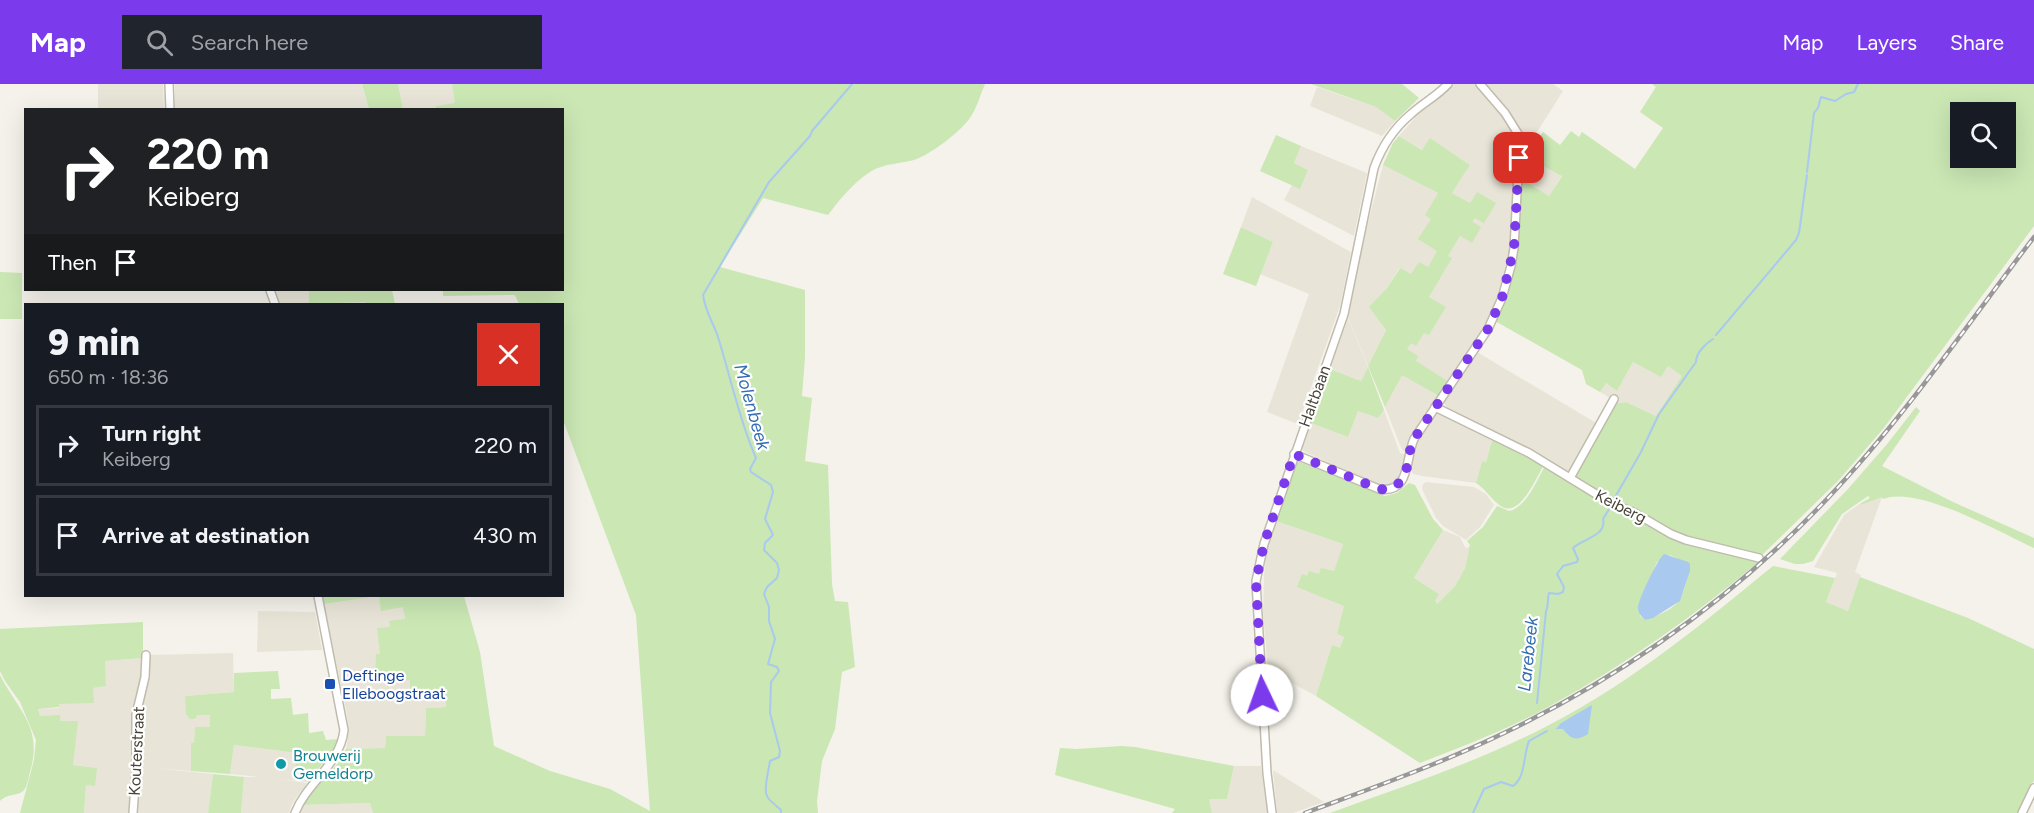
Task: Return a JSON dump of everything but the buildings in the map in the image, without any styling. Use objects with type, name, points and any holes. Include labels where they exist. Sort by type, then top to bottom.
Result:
[{"type":"street","points":[[170,84],[170,108]]},
{"type":"street","name":"Haltbaan","points":[[1272,813],[1267,773],[1256,581],[1264,544],[1344,314],[1372,178],[1382,147],[1392,132],[1410,114],[1448,84]]},
{"type":"street","points":[[1294,454],[1379,489],[1388,490],[1398,484],[1406,475],[1410,447],[1493,319],[1507,282],[1514,248],[1520,137],[1505,113],[1480,84]]},
{"type":"street","points":[[1570,478],[1614,399]]},
{"type":"street","name":"Keiberg","points":[[1435,407],[1546,464],[1609,502],[1635,513],[1671,534],[1686,540],[1759,558]]},
{"type":"street","points":[[295,813],[308,789],[333,761],[342,743],[344,730],[318,597]]},
{"type":"street","name":"Kouterstraat","points":[[132,813],[136,772],[136,715],[145,677],[146,655]]},
{"type":"street","points":[[2022,813],[2034,788]]},
{"type":"shaded area","points":[[98,84],[163,84],[164,108],[98,108]]},
{"type":"shaded area","points":[[175,84],[362,84],[369,108],[175,108]]},
{"type":"shaded area","points":[[398,84],[452,84],[456,104],[436,106],[436,108],[403,108]]},
{"type":"shaded area","points":[[1454,84],[1475,84],[1501,112],[1515,134],[1517,154],[1509,256],[1500,294],[1482,331],[1449,382],[1415,361],[1407,349],[1411,342],[1424,332],[1429,335],[1445,307],[1429,297],[1451,258],[1448,256],[1460,236],[1472,242],[1477,192],[1470,203],[1452,193],[1470,165],[1430,138],[1423,150],[1399,136],[1420,112]]},
{"type":"shaded area","points":[[1483,84],[1553,84],[1563,91],[1532,140],[1528,142]]},
{"type":"shaded area","points":[[1317,87],[1376,107],[1395,121],[1382,136],[1310,106]]},
{"type":"shaded area","points":[[1301,146],[1367,173],[1354,236],[1284,200],[1292,185],[1300,188],[1308,170],[1294,163]]},
{"type":"shaded area","points":[[1523,155],[1562,175],[1549,196],[1520,178]]},
{"type":"shaded area","points":[[1383,165],[1438,193],[1426,215],[1431,218],[1438,251],[1428,267],[1411,275],[1399,268],[1387,288],[1370,307],[1386,330],[1368,366],[1348,317],[1362,246]]},
{"type":"shaded area","points":[[1252,197],[1351,252],[1340,306],[1298,424],[1267,412],[1309,294],[1260,274],[1273,242],[1241,227]]},
{"type":"shaded area","points":[[275,291],[309,291],[309,303],[280,303]]},
{"type":"shaded area","points":[[1348,318],[1368,367],[1361,381],[1330,369]]},
{"type":"shaded area","points":[[1477,352],[1598,424],[1570,473],[1567,474],[1450,411],[1445,405],[1444,401]]},
{"type":"shaded area","points":[[1633,362],[1661,376],[1668,366],[1683,376],[1656,416],[1626,402],[1614,404],[1612,399],[1600,392],[1606,383],[1617,391]]},
{"type":"shaded area","points":[[1402,374],[1439,396],[1412,436],[1407,453],[1402,450],[1385,407]]},
{"type":"shaded area","points":[[1384,410],[1400,453],[1406,455],[1397,480],[1389,486],[1383,487],[1303,451],[1311,423],[1348,437],[1358,411],[1378,418]]},
{"type":"shaded area","points":[[1436,412],[1493,437],[1486,462],[1482,461],[1476,483],[1413,474],[1410,456],[1415,442]]},
{"type":"shaded area","points":[[1426,482],[1474,487],[1486,494],[1494,505],[1480,527],[1466,540],[1443,526],[1436,518],[1422,489]]},
{"type":"shaded area","points":[[1882,497],[1855,572],[1861,575],[1848,611],[1826,602],[1837,573],[1814,567],[1844,515],[1861,503],[1862,505]]},
{"type":"shaded area","points":[[1276,521],[1343,544],[1334,572],[1345,606],[1337,634],[1344,637],[1340,649],[1332,645],[1316,696],[1268,670],[1263,613],[1264,575],[1267,549]]},
{"type":"shaded area","points":[[1443,530],[1460,537],[1465,547],[1470,545],[1465,568],[1455,586],[1437,604],[1434,601],[1439,594],[1414,578]]},
{"type":"shaded area","points":[[381,597],[404,607],[405,619],[391,627],[380,654],[375,680],[410,680],[410,691],[445,691],[446,707],[426,708],[425,736],[386,736],[385,748],[346,749],[349,730],[347,715],[324,604]]},
{"type":"shaded area","points":[[258,611],[315,612],[322,650],[257,652]]},
{"type":"shaded area","points":[[233,653],[234,692],[185,696],[197,715],[210,715],[210,727],[195,727],[194,743],[191,744],[191,771],[153,768],[213,774],[208,813],[135,813],[138,718],[141,696],[148,682],[148,655]]},
{"type":"shaded area","points":[[143,658],[133,726],[131,813],[84,813],[86,785],[97,768],[73,765],[60,716],[40,716],[38,709],[59,708],[59,704],[93,688],[106,686],[104,661]]},
{"type":"shaded area","points":[[234,745],[297,753],[296,770],[315,773],[308,782],[282,779],[307,783],[292,804],[289,813],[241,813],[244,777],[260,777],[230,774]]},
{"type":"shaded area","points":[[1234,766],[1261,766],[1267,813],[1212,813],[1209,799],[1227,799]]},
{"type":"shaded area","points":[[1273,770],[1324,802],[1293,813],[1277,813]]},
{"type":"shaded area","points":[[370,803],[373,813],[298,813],[301,805]]},
{"type":"green space","points":[[362,84],[398,84],[403,108],[369,108]]},
{"type":"green space","points":[[452,84],[985,84],[972,114],[952,136],[921,157],[886,165],[870,172],[847,192],[828,215],[763,198],[720,267],[805,290],[805,357],[802,396],[812,398],[805,461],[828,465],[832,584],[835,601],[848,602],[855,667],[842,672],[835,729],[822,761],[817,801],[818,813],[373,813],[370,803],[301,805],[338,763],[346,749],[385,748],[386,736],[425,736],[426,708],[446,707],[445,691],[410,691],[410,680],[375,680],[376,654],[380,654],[377,628],[390,627],[389,621],[405,619],[403,607],[381,611],[379,597],[464,597],[480,652],[494,746],[550,771],[610,789],[650,811],[636,615],[564,423],[564,303],[519,303],[515,295],[443,296],[443,291],[564,291],[564,108],[436,108],[436,106],[455,103]]},
{"type":"green space","points":[[1311,84],[1402,84],[1419,98],[1395,121],[1376,107]]},
{"type":"green space","points":[[1652,84],[2034,84],[2034,226],[1883,429],[1838,481],[1761,556],[1681,536],[1575,478],[1574,475],[1614,404],[1626,402],[1656,416],[1682,376],[1668,366],[1661,377],[1633,362],[1617,391],[1606,383],[1600,392],[1586,384],[1582,370],[1495,321],[1503,303],[1515,251],[1520,178],[1549,196],[1562,176],[1523,155],[1525,152],[1543,132],[1560,145],[1571,131],[1579,137],[1582,132],[1635,169],[1663,128],[1640,112],[1656,87]]},
{"type":"green space","points":[[1276,135],[1301,146],[1294,163],[1308,170],[1300,189],[1260,171]]},
{"type":"green space","points":[[1399,136],[1422,150],[1430,138],[1470,165],[1452,193],[1470,203],[1477,192],[1496,203],[1484,223],[1475,218],[1473,222],[1481,227],[1472,243],[1460,236],[1448,256],[1452,258],[1429,297],[1446,307],[1429,335],[1424,333],[1416,346],[1411,343],[1407,349],[1418,356],[1416,361],[1449,382],[1439,396],[1402,375],[1385,407],[1368,366],[1386,330],[1369,307],[1387,288],[1400,268],[1411,274],[1419,262],[1428,267],[1437,251],[1418,239],[1431,219],[1425,215],[1438,193],[1383,165],[1393,143]]},
{"type":"green space","points":[[1241,227],[1273,242],[1256,286],[1223,274]]},
{"type":"green space","points":[[0,272],[22,273],[22,319],[0,319]]},
{"type":"green space","points":[[309,291],[392,291],[395,303],[365,302],[309,303]]},
{"type":"green space","points":[[1368,367],[1384,410],[1378,418],[1358,411],[1348,437],[1311,423],[1330,369],[1361,381]]},
{"type":"green space","points":[[1916,407],[1920,411],[1882,466],[1953,502],[2034,538],[2034,548],[1937,504],[1898,496],[1883,499],[1882,497],[1861,505],[1870,498],[1868,496],[1842,514],[1813,561],[1795,564],[1780,559],[1848,489]]},
{"type":"green space","points":[[1493,437],[1544,465],[1531,489],[1519,504],[1512,508],[1505,508],[1497,503],[1476,483],[1482,461],[1486,462]]},
{"type":"green space","points":[[1298,461],[1385,496],[1397,493],[1409,483],[1415,485],[1433,519],[1443,530],[1414,578],[1439,594],[1435,601],[1437,604],[1455,586],[1465,568],[1470,545],[1467,541],[1483,527],[1497,506],[1509,511],[1521,505],[1545,466],[1664,531],[1760,561],[1658,639],[1605,674],[1502,730],[1420,763],[1316,696],[1332,645],[1340,648],[1344,637],[1337,634],[1344,606],[1297,587],[1302,574],[1307,576],[1309,571],[1319,574],[1321,568],[1334,571],[1343,544],[1276,521]],"holes":[[[1670,555],[1690,565],[1681,598],[1676,604],[1649,619],[1645,620],[1640,616],[1641,598],[1657,562]]]},
{"type":"green space","points":[[1773,566],[1835,578],[1826,602],[1848,611],[1860,577],[1968,618],[2034,649],[2034,780],[2018,813],[1330,813],[1470,761],[1581,708],[1666,651]]},
{"type":"green space","points":[[323,597],[372,597],[324,604]]},
{"type":"green space","points":[[143,622],[143,658],[105,661],[106,686],[93,688],[94,703],[59,704],[59,707],[38,709],[40,716],[60,715],[61,721],[78,721],[73,765],[97,768],[95,786],[86,785],[84,813],[20,813],[34,760],[36,740],[20,702],[0,671],[0,629]]},
{"type":"green space","points":[[278,671],[280,689],[271,689],[271,699],[291,698],[293,715],[308,713],[309,733],[323,731],[326,740],[338,739],[332,752],[315,773],[295,770],[297,753],[234,745],[230,774],[191,771],[191,743],[194,743],[195,727],[210,727],[210,715],[197,715],[195,719],[190,719],[186,714],[185,696],[234,692],[234,673]]},
{"type":"green space","points":[[0,675],[31,729],[34,753],[24,790],[0,801]]},
{"type":"green space","points":[[1121,746],[1234,766],[1227,799],[1209,799],[1212,813],[1172,813],[1175,809],[1055,775],[1060,748]]},
{"type":"green space","points":[[213,774],[244,777],[241,813],[208,813]]},
{"type":"water","points":[[1664,554],[1688,562],[1690,571],[1680,601],[1653,618],[1645,620],[1639,611],[1639,602],[1653,571]]},
{"type":"water","points":[[1592,705],[1588,734],[1574,738],[1563,729],[1556,729],[1561,723]]},
{"type":"waterway","name":"Molenbeek","points":[[781,813],[766,793],[770,761],[779,757],[780,751],[770,713],[771,682],[779,671],[777,667],[768,664],[775,639],[764,594],[767,587],[777,578],[779,570],[777,563],[764,550],[765,543],[773,535],[765,519],[773,492],[771,485],[751,472],[750,469],[756,458],[703,295],[769,182],[852,84]]},
{"type":"waterway","name":"Larebeek","points":[[1807,172],[1814,113],[1821,97],[1835,101],[1854,92],[1858,84]]},
{"type":"waterway","name":"Larebeek","points":[[1716,335],[1796,240],[1807,175]]},
{"type":"waterway","name":"Larebeek","points":[[1614,499],[1641,452],[1659,414],[1696,362],[1699,352],[1713,339]]},
{"type":"waterway","name":"Larebeek","points":[[1537,703],[1549,593],[1563,592],[1564,587],[1557,574],[1563,566],[1577,562],[1573,548],[1598,533],[1611,506]]},
{"type":"waterway","name":"Larebeek","points":[[1473,813],[1484,789],[1501,782],[1513,786],[1517,782],[1529,741],[1547,731]]},
{"type":"railway","points":[[1305,813],[1455,755],[1549,710],[1593,686],[1635,659],[1716,600],[1792,535],[1855,468],[1909,404],[2034,237]]},
{"type":"place","name":"Deftinge Elleboogstraat","points":[[330,684]]},
{"type":"place","name":"Brouwerij Gemeldorp","points":[[281,764]]},
{"type":"route","points":[[1262,695],[1256,581],[1264,544],[1294,454],[1379,489],[1388,490],[1402,481],[1406,475],[1408,455],[1414,439],[1488,329],[1502,298],[1514,248],[1519,158]]}]
